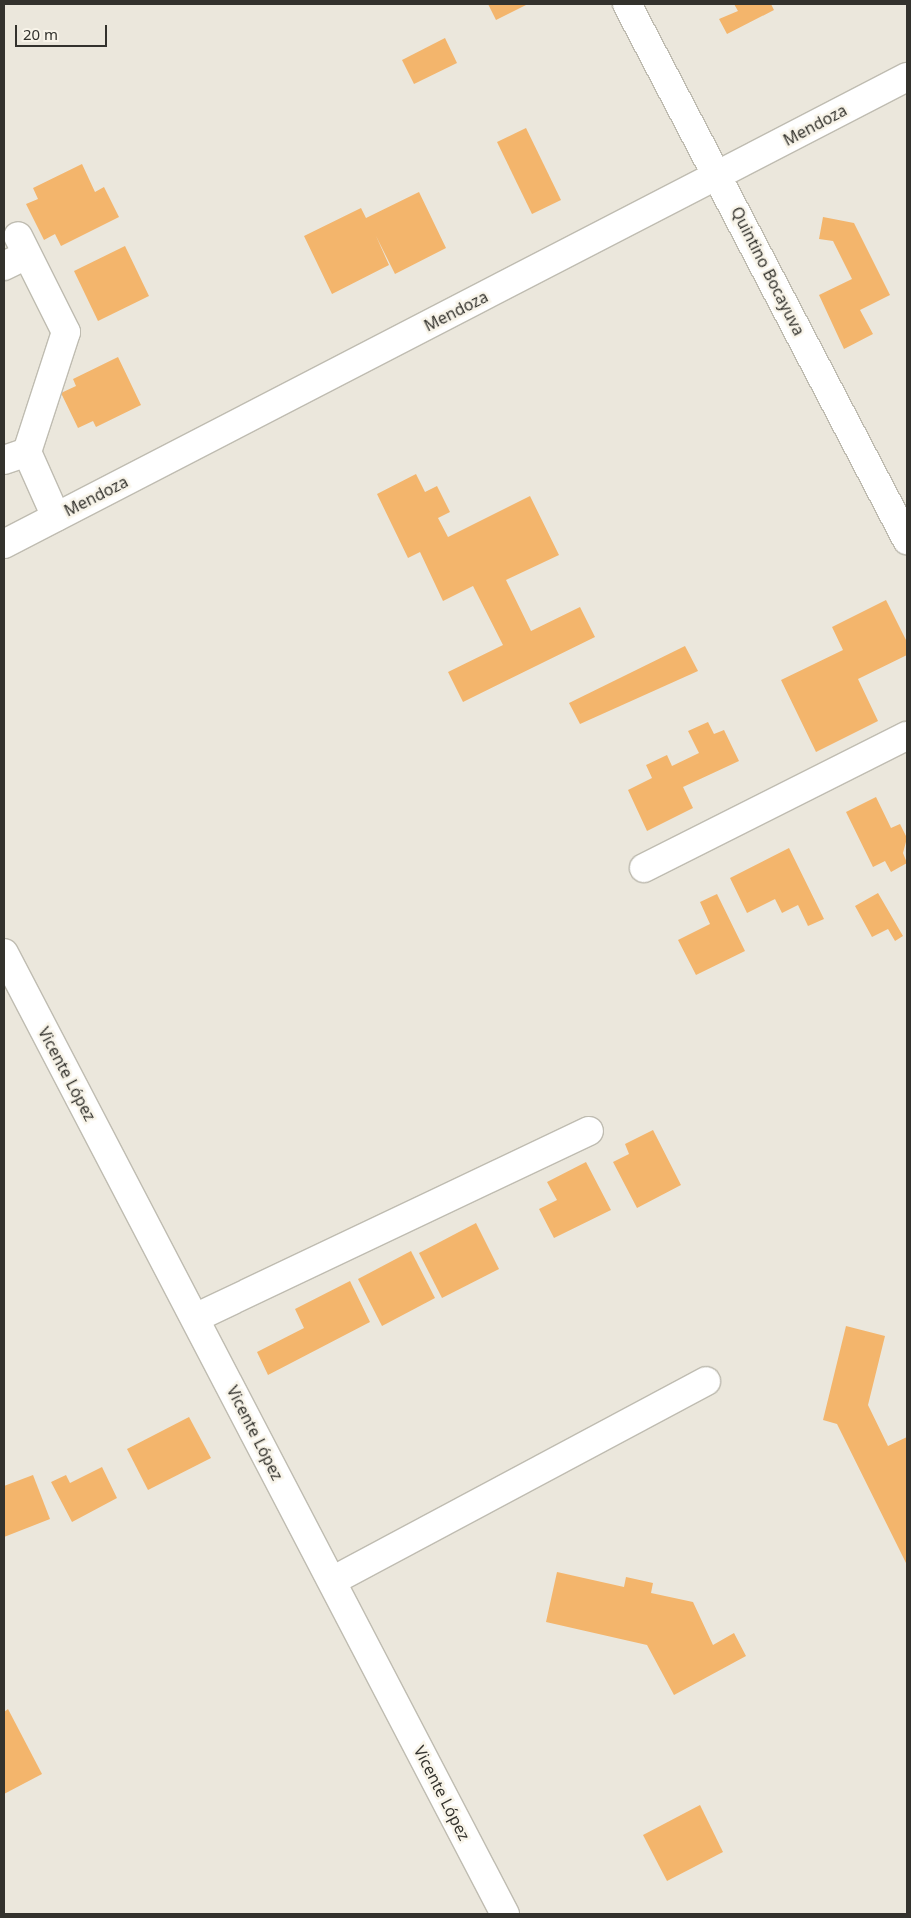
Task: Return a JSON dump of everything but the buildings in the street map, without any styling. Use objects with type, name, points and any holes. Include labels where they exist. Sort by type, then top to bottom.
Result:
[{"type":"street","name":"Quintino Bocayuva","points":[[627,4],[907,540]]},
{"type":"street","name":"Mendoza","points":[[4,544],[907,76]]},
{"type":"street","points":[[16,252],[66,332],[15,456],[56,517]]},
{"type":"street","points":[[644,868],[907,736]]},
{"type":"street","name":"Vicente López","points":[[4,953],[505,1914]]},
{"type":"street","points":[[195,1318],[589,1131]]},
{"type":"street","points":[[332,1581],[706,1381]]}]
